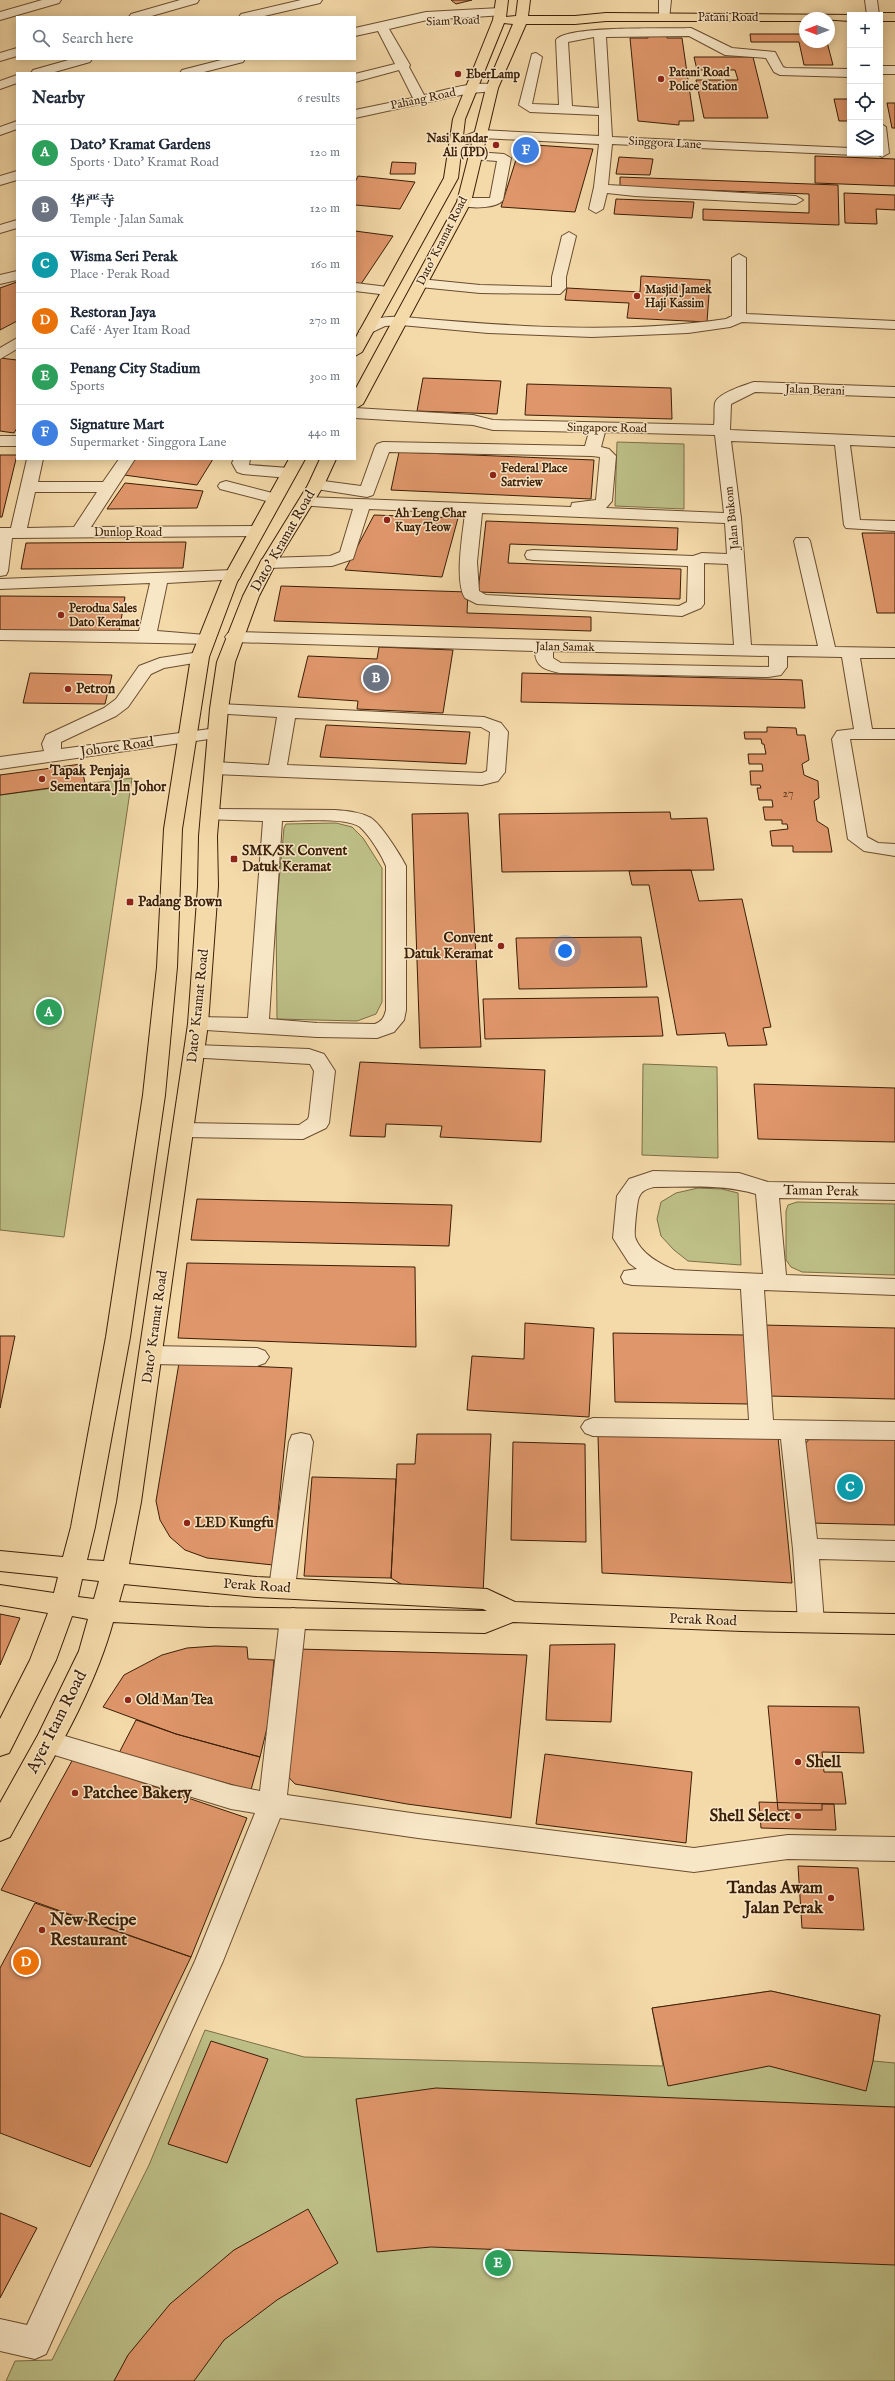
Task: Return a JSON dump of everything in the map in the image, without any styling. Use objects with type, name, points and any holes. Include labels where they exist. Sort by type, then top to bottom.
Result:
[{"type":"main road","name":"Dato' Kramat Road","points":[[356,350],[451,178],[457,144],[459,119],[500,16],[502,0]]},
{"type":"main road","name":"Dato' Kramat Road","points":[[356,402],[464,202],[492,88],[522,16],[524,0]]},
{"type":"main road","name":"Patani Road","points":[[500,16],[576,20],[606,17],[847,17]]},
{"type":"main road","points":[[883,17],[895,17]]},
{"type":"main road","name":"Dato' Kramat Road","points":[[103,1611],[114,1573],[129,1502],[195,1052],[208,886],[210,815],[219,709],[226,662],[234,637],[251,596],[268,563],[311,494],[328,460]]},
{"type":"main road","name":"Dato' Kramat Road","points":[[63,1606],[98,1451],[118,1337],[154,1095],[167,968],[173,829],[200,657],[233,575],[274,498],[293,466]]},
{"type":"main road","name":"Perak Road","points":[[0,1561],[282,1588],[487,1599],[511,1612]]},
{"type":"main road","name":"Perak Road","points":[[0,1595],[103,1611],[208,1617],[485,1623],[511,1612],[742,1621],[895,1624]]},
{"type":"main road","points":[[0,1745],[43,1660],[63,1606]]},
{"type":"main road","name":"Ayer Itam Road","points":[[0,1829],[48,1742],[92,1651],[103,1611]]},
{"type":"street","points":[[0,16],[55,0]]},
{"type":"street","points":[[249,16],[316,0]]},
{"type":"street","points":[[435,0],[443,14]]},
{"type":"street","points":[[665,0],[665,17]]},
{"type":"street","points":[[871,0],[873,12]]},
{"type":"street","points":[[138,16],[187,1]]},
{"type":"street","name":"Siam Road","points":[[356,32],[407,22],[426,16],[443,14],[500,16]]},
{"type":"street","name":"Siam Road","points":[[407,22],[500,16]]},
{"type":"street","points":[[382,27],[404,65],[420,99]]},
{"type":"street","points":[[566,109],[562,40],[572,36],[600,32],[690,32],[730,52],[771,55],[778,69],[784,72],[847,73]]},
{"type":"street","points":[[596,209],[602,188],[608,140],[600,32]]},
{"type":"street","points":[[0,57],[16,52]]},
{"type":"street","points":[[536,57],[525,105],[530,108],[606,112]]},
{"type":"street","points":[[40,72],[82,60]]},
{"type":"street","points":[[190,72],[235,60]]},
{"type":"street","points":[[356,78],[404,65]]},
{"type":"street","points":[[883,70],[895,70]]},
{"type":"street","points":[[0,85],[16,79]]},
{"type":"street","name":"Pahang Road","points":[[356,114],[470,89],[492,88]]},
{"type":"street","points":[[0,131],[16,125]]},
{"type":"street","points":[[457,144],[480,134]]},
{"type":"street","name":"Singgora Lane","points":[[480,134],[847,152]]},
{"type":"street","points":[[883,140],[886,153]]},
{"type":"street","points":[[464,202],[490,203],[496,200],[504,158],[476,156]]},
{"type":"street","points":[[0,181],[16,175]]},
{"type":"street","points":[[602,188],[635,192],[796,200]]},
{"type":"street","points":[[420,283],[480,288],[555,291],[559,288],[559,277],[569,236]]},
{"type":"street","points":[[738,258],[739,318]]},
{"type":"street","points":[[0,280],[16,275]]},
{"type":"street","points":[[356,287],[388,291]]},
{"type":"street","points":[[366,331],[382,322],[400,321],[488,329],[592,333],[688,329],[730,323],[739,318],[895,325]]},
{"type":"street","points":[[0,355],[16,343]]},
{"type":"street","name":"Jalan Berani","points":[[737,393],[754,387],[895,392]]},
{"type":"street","name":"Jalan Bukom","points":[[737,393],[723,402],[722,433],[733,518],[743,650]]},
{"type":"street","name":"Singapore Road","points":[[356,413],[473,420],[493,425],[722,433],[895,442]]},
{"type":"street","name":"Singapore Road","points":[[356,427],[472,429],[493,425]]},
{"type":"street","points":[[592,450],[598,428]]},
{"type":"street","points":[[842,440],[852,525],[895,526]]},
{"type":"street","points":[[0,441],[16,441]]},
{"type":"street","points":[[268,563],[332,561],[347,555],[365,498],[383,446],[592,450],[603,452],[608,456],[604,501],[599,506],[365,498]]},
{"type":"street","points":[[0,571],[8,532],[29,487],[36,460]]},
{"type":"street","points":[[80,532],[95,506],[126,460]]},
{"type":"street","points":[[242,460],[240,463],[244,469],[293,466]]},
{"type":"street","points":[[226,486],[274,498]]},
{"type":"street","points":[[29,487],[109,487]]},
{"type":"street","points":[[311,494],[474,509],[733,518]]},
{"type":"street","points":[[474,509],[469,550],[469,585],[471,594],[483,600],[682,610],[695,604],[696,561]]},
{"type":"street","name":"Dunlop Road","points":[[8,532],[256,531]]},
{"type":"street","points":[[802,541],[828,652]]},
{"type":"street","points":[[533,555],[696,561],[702,558],[736,559]]},
{"type":"street","points":[[0,584],[233,575]]},
{"type":"street","points":[[148,636],[159,579]]},
{"type":"street","points":[[0,635],[148,636],[206,640]]},
{"type":"street","name":"Jalan Samak","points":[[234,637],[544,646],[895,653]]},
{"type":"street","points":[[544,646],[544,660],[550,665],[560,668],[775,671],[778,667],[778,651]]},
{"type":"street","points":[[850,652],[864,734]]},
{"type":"street","points":[[54,756],[51,744],[52,739],[110,712],[122,703],[145,670],[160,663],[200,657]]},
{"type":"street","points":[[214,768],[482,779],[491,777],[496,772],[499,732],[495,727],[484,722],[287,714],[219,709]]},
{"type":"street","points":[[277,770],[287,714]]},
{"type":"street","name":"Johore Road","points":[[0,763],[217,733]]},
{"type":"street","points":[[895,734],[850,734],[843,735],[841,738],[858,839],[866,846],[878,849],[895,850]]},
{"type":"street","points":[[198,1024],[258,1025],[317,1030],[377,1031],[387,1027],[394,1020],[396,1010],[396,866],[391,855],[372,828],[366,823],[351,817],[210,815]]},
{"type":"street","points":[[258,1025],[272,815]]},
{"type":"street","points":[[184,1130],[303,1132],[318,1123],[320,1116],[325,1071],[317,1059],[308,1056],[195,1052]]},
{"type":"street","points":[[674,1279],[654,1271],[637,1257],[624,1238],[628,1196],[637,1184],[653,1179],[718,1179],[739,1181],[767,1190]]},
{"type":"street","name":"Taman Perak","points":[[775,1283],[767,1190],[895,1192]]},
{"type":"street","points":[[632,1277],[895,1287]]},
{"type":"street","points":[[752,1282],[762,1429]]},
{"type":"street","points":[[151,1355],[257,1357]]},
{"type":"street","points":[[593,1427],[792,1428],[895,1431]]},
{"type":"street","points":[[792,1428],[806,1549],[811,1622]]},
{"type":"street","points":[[282,1588],[301,1442]]},
{"type":"street","points":[[806,1549],[895,1550]]},
{"type":"street","points":[[0,2335],[35,2343],[209,1961],[272,1805],[293,1618]]},
{"type":"street","points":[[48,1742],[232,1797],[272,1805],[418,1826],[694,1860],[788,1847],[895,1849]]},
{"type":"green space","points":[[617,442],[684,444],[684,509],[615,506]]},
{"type":"green space","points":[[132,778],[64,1237],[0,1230],[0,795]]},
{"type":"green space","points":[[336,823],[352,827],[363,838],[382,868],[382,1002],[376,1014],[357,1021],[277,1019],[276,913],[284,828],[286,824]]},
{"type":"green space","points":[[643,1064],[717,1067],[718,1158],[642,1155]]},
{"type":"green space","points":[[698,1188],[722,1189],[738,1193],[741,1265],[688,1261],[674,1250],[661,1236],[657,1219],[661,1202],[676,1193]]},
{"type":"green space","points":[[797,1202],[895,1204],[895,1275],[802,1272],[791,1267],[786,1260],[786,1211],[788,1205]]},
{"type":"green space","points":[[771,1991],[880,2015],[873,2061],[895,2063],[895,2381],[6,2381],[15,2361],[52,2360],[149,2165],[205,2030],[304,2057],[663,2066],[652,2008]]},
{"type":"building","points":[[451,0],[472,0],[456,4]]},
{"type":"building","name":"Patani Road Police Station","points":[[648,34],[667,34],[667,38],[682,38],[694,121],[679,121],[679,125],[638,121],[630,38],[648,38]]},
{"type":"building","points":[[750,34],[799,34],[799,42],[751,42]]},
{"type":"building","points":[[800,48],[829,48],[833,65],[804,65]]},
{"type":"building","points":[[694,57],[753,57],[768,118],[704,118],[696,80],[738,80],[735,70],[697,70]]},
{"type":"building","points":[[834,99],[847,99],[847,121],[839,121]]},
{"type":"building","points":[[887,103],[895,103],[895,128],[892,128]]},
{"type":"building","points":[[521,144],[593,149],[575,212],[501,207]]},
{"type":"building","points":[[815,156],[895,159],[895,186],[815,183]]},
{"type":"building","points":[[619,157],[653,159],[650,175],[616,174]]},
{"type":"building","points":[[392,162],[416,163],[415,174],[390,174]]},
{"type":"building","points":[[358,176],[415,182],[400,209],[356,205],[356,180]]},
{"type":"building","points":[[620,177],[838,185],[839,225],[703,220],[703,209],[809,213],[809,194],[620,187]]},
{"type":"building","points":[[844,193],[895,195],[895,210],[876,209],[877,224],[845,223]]},
{"type":"building","points":[[616,199],[694,202],[692,218],[614,214]]},
{"type":"building","points":[[356,231],[393,236],[361,284],[356,283]]},
{"type":"building","name":"Masjid Jamek Haji Kassim","points":[[641,276],[710,280],[707,322],[627,318],[629,303],[565,300],[567,288],[640,292]]},
{"type":"building","points":[[16,282],[16,322],[0,330],[0,288]]},
{"type":"building","points":[[0,358],[16,360],[16,430],[14,433],[0,431]]},
{"type":"building","points":[[423,378],[501,381],[497,414],[417,411]]},
{"type":"building","points":[[527,384],[671,388],[672,419],[525,415]]},
{"type":"building","name":"Federal Place Satrview","points":[[399,452],[594,460],[591,499],[391,490]]},
{"type":"building","points":[[0,455],[16,455],[2,517],[0,517]]},
{"type":"building","points":[[134,460],[212,460],[197,485],[124,475]]},
{"type":"building","points":[[125,483],[203,491],[197,508],[107,509]]},
{"type":"building","points":[[374,515],[458,518],[442,577],[345,570]]},
{"type":"building","points":[[486,521],[678,528],[677,550],[510,544],[508,563],[681,569],[680,599],[478,592]]},
{"type":"building","points":[[862,533],[895,533],[895,613],[877,613]]},
{"type":"building","points":[[186,542],[183,568],[21,569],[26,543]]},
{"type":"building","points":[[281,586],[468,592],[467,613],[591,617],[591,631],[274,621]]},
{"type":"building","name":"Perodua Sales Dato Keramat","points":[[0,596],[125,597],[119,632],[0,632]]},
{"type":"building","points":[[379,647],[453,650],[443,713],[357,709],[358,701],[298,697],[308,656],[377,659]]},
{"type":"building","name":"Petron","points":[[30,673],[112,675],[105,704],[23,703]]},
{"type":"building","points":[[522,673],[802,680],[805,708],[521,702]]},
{"type":"building","points":[[326,725],[470,732],[466,764],[320,757]]},
{"type":"building","points":[[767,727],[796,728],[797,735],[805,735],[809,760],[802,764],[804,775],[818,781],[819,798],[814,801],[817,821],[828,828],[832,852],[793,852],[793,846],[772,846],[770,831],[788,829],[787,824],[782,824],[782,820],[765,820],[763,807],[773,807],[772,800],[759,800],[757,788],[761,788],[760,785],[751,785],[750,771],[763,771],[762,764],[749,764],[748,754],[766,754],[764,744],[762,744],[761,739],[745,739],[744,732],[767,732]]},
{"type":"building","name":"Tapak Penjaja Sementara Jln Johor","points":[[81,764],[85,783],[0,795],[0,775]]},
{"type":"building","points":[[670,812],[671,819],[707,818],[714,870],[502,872],[499,814]]},
{"type":"building","points":[[468,813],[481,1047],[420,1048],[412,814]]},
{"type":"building","points":[[691,870],[699,901],[742,899],[771,1027],[763,1028],[767,1045],[728,1046],[725,1033],[677,1035],[649,885],[632,885],[629,871]]},
{"type":"building","points":[[641,937],[647,987],[519,989],[516,938]]},
{"type":"building","points":[[658,997],[663,1036],[485,1039],[483,999]]},
{"type":"building","points":[[360,1062],[545,1070],[541,1142],[440,1137],[442,1126],[386,1124],[385,1137],[350,1136]]},
{"type":"building","points":[[754,1084],[895,1088],[895,1142],[758,1139]]},
{"type":"building","points":[[197,1199],[452,1205],[449,1246],[191,1240]]},
{"type":"building","points":[[187,1263],[415,1267],[416,1347],[178,1338]]},
{"type":"building","points":[[525,1323],[594,1328],[589,1417],[467,1410],[472,1356],[524,1359]]},
{"type":"building","points":[[762,1325],[895,1328],[895,1399],[768,1396]]},
{"type":"building","points":[[613,1333],[744,1335],[749,1404],[615,1402]]},
{"type":"building","points":[[0,1336],[15,1336],[0,1408]]},
{"type":"building","points":[[179,1363],[292,1368],[273,1565],[207,1558],[185,1550],[170,1537],[160,1520],[156,1501]]},
{"type":"building","points":[[417,1434],[491,1434],[483,1593],[409,1589],[391,1578],[397,1464],[415,1464]]},
{"type":"building","points":[[598,1436],[778,1437],[792,1583],[602,1573]]},
{"type":"building","points":[[809,1439],[895,1440],[895,1525],[808,1523],[801,1450]]},
{"type":"building","points":[[513,1442],[585,1444],[586,1542],[511,1540]]},
{"type":"building","points":[[312,1477],[396,1479],[391,1578],[304,1576]]},
{"type":"building","points":[[0,1614],[20,1618],[0,1665]]},
{"type":"building","points":[[615,1644],[611,1722],[546,1720],[550,1645]]},
{"type":"building","points":[[215,1646],[247,1647],[248,1659],[274,1660],[268,1724],[260,1757],[176,1734],[103,1707],[124,1675],[162,1655],[187,1648]]},
{"type":"building","points":[[297,1649],[527,1655],[511,1818],[407,1804],[295,1784],[281,1769]]},
{"type":"building","name":"Shell","points":[[768,1706],[859,1707],[864,1753],[822,1752],[824,1772],[842,1772],[846,1804],[822,1804],[822,1810],[778,1810]]},
{"type":"building","points":[[136,1720],[176,1734],[260,1757],[251,1790],[119,1753]]},
{"type":"building","points":[[545,1754],[692,1772],[686,1843],[536,1824]]},
{"type":"building","points":[[73,1759],[247,1818],[191,1957],[1,1890]]},
{"type":"building","name":"Shell Select","points":[[759,1802],[834,1804],[836,1830],[761,1828]]},
{"type":"building","name":"Tandas Awam Jalan Perak","points":[[798,1866],[858,1868],[864,1930],[802,1928]]},
{"type":"building","points":[[35,1903],[191,1957],[90,2167],[0,2133],[0,1968]]},
{"type":"building","points":[[771,1991],[880,2015],[873,2061],[866,2091],[769,2066],[668,2086],[652,2008]]},
{"type":"building","points":[[211,2041],[268,2059],[227,2163],[168,2144]]},
{"type":"building","points":[[436,2088],[895,2107],[895,2265],[431,2247],[377,2252],[356,2099]]},
{"type":"building","points":[[308,2209],[338,2263],[277,2300],[224,2340],[194,2381],[114,2381],[128,2355],[170,2304],[234,2250]]},
{"type":"building","points":[[0,2213],[37,2228],[0,2298]]},
{"type":"place","name":"EberLamp","points":[[458,74]]},
{"type":"place","name":"Patani Road Police Station","points":[[661,79]]},
{"type":"place","name":"Nasi Kandar Ali (IPD)","points":[[496,145]]},
{"type":"place","name":"Signature Mart","points":[[526,150]]},
{"type":"place","name":"Masjid Jamek Haji Kassim","points":[[637,296]]},
{"type":"place","name":"Federal Place Satrview","points":[[493,475]]},
{"type":"place","name":"Ah Leng Char Kuay Teow","points":[[387,520]]},
{"type":"place","name":"Perodua Sales Dato Keramat","points":[[61,615]]},
{"type":"place","name":"华严寺","points":[[376,678]]},
{"type":"place","name":"Petron","points":[[68,689]]},
{"type":"place","name":"Tapak Penjaja Sementara Jln Johor","points":[[42,779]]},
{"type":"place","name":"SMK/SK Convent Datuk Keramat","points":[[234,859]]},
{"type":"place","name":"Padang Brown","points":[[130,902]]},
{"type":"place","name":"Convent Datuk Keramat","points":[[501,946]]},
{"type":"place","name":"Dato' Kramat Gardens","points":[[49,1012]]},
{"type":"place","name":"Wisma Seri Perak","points":[[850,1487]]},
{"type":"place","name":"LED Kungfu","points":[[187,1523]]},
{"type":"place","name":"Old Man Tea","points":[[128,1700]]},
{"type":"place","name":"Shell","points":[[798,1762]]},
{"type":"place","name":"Patchee Bakery","points":[[75,1793]]},
{"type":"place","name":"Shell Select","points":[[798,1816]]},
{"type":"place","name":"Tandas Awam Jalan Perak","points":[[831,1898]]},
{"type":"place","name":"New Recipe Restaurant","points":[[42,1930]]},
{"type":"place","name":"Restoran Jaya","points":[[26,1962]]},
{"type":"place","name":"Penang City Stadium","points":[[498,2263]]}]
